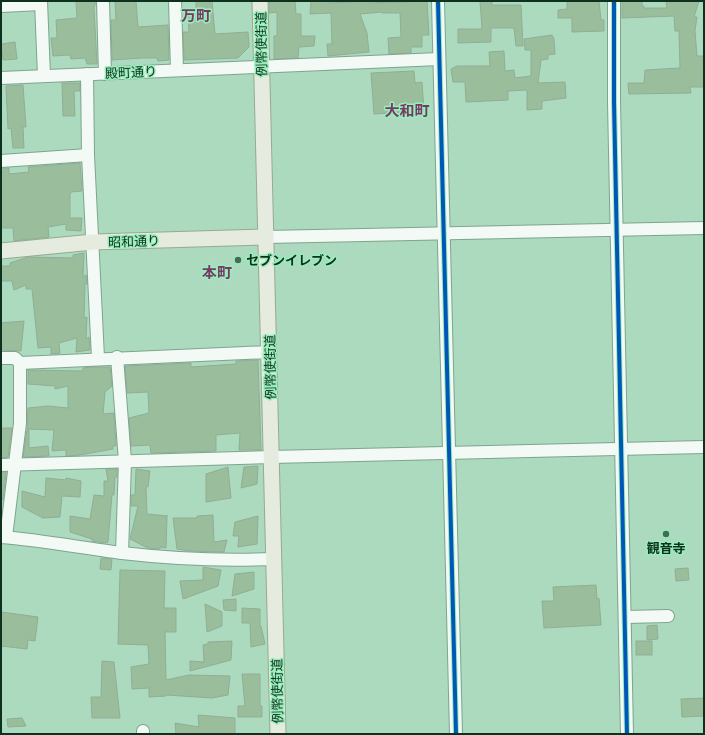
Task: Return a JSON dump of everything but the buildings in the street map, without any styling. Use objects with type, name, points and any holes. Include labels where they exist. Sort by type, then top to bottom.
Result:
[{"type":"main road","name":"例幣使街道","points":[[260,1],[278,734]]},
{"type":"main road","name":"昭和通り","points":[[1,251],[93,242],[266,237]]},
{"type":"street","points":[[103,1],[105,74]]},
{"type":"street","points":[[175,1],[177,70]]},
{"type":"street","points":[[438,1],[442,233],[450,454],[456,734]]},
{"type":"street","points":[[614,1],[614,102],[627,734]]},
{"type":"street","points":[[1,6],[41,2],[44,76]]},
{"type":"street","name":"殿町通り","points":[[1,78],[439,59]]},
{"type":"street","points":[[87,74],[88,155],[98,358]]},
{"type":"street","points":[[1,161],[88,155]]},
{"type":"street","points":[[266,237],[704,228]]},
{"type":"street","points":[[1,358],[15,358],[20,362],[269,352]]},
{"type":"street","points":[[117,357],[125,461],[122,553]]},
{"type":"street","points":[[20,362],[20,423],[16,465],[3,537],[122,553],[228,561],[274,559]]},
{"type":"street","points":[[1,465],[704,447]]},
{"type":"street","points":[[625,617],[668,616]]},
{"type":"cycle path","points":[[438,1],[456,734]]},
{"type":"cycle path","points":[[614,1],[614,102],[627,734]]},
{"type":"place","name":"セブンイレブン","points":[[238,260]]},
{"type":"place","name":"観音寺","points":[[666,534]]},
{"type":"district","name":"万町","points":[[196,16]]},
{"type":"district","name":"大和町","points":[[407,111]]},
{"type":"district","name":"本町","points":[[217,273]]}]
